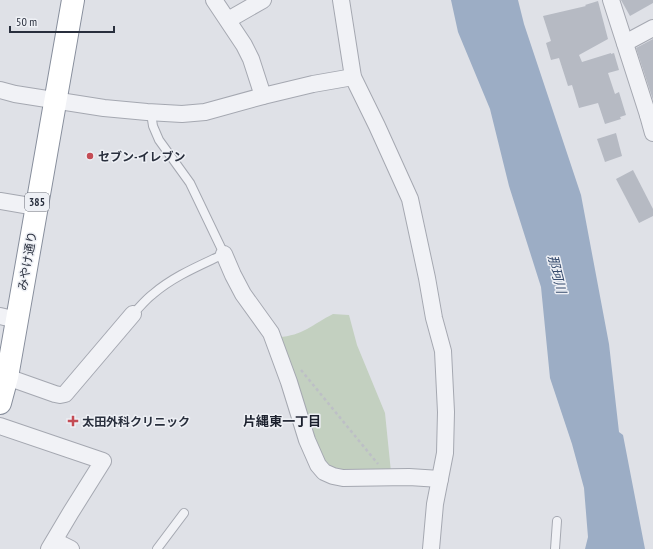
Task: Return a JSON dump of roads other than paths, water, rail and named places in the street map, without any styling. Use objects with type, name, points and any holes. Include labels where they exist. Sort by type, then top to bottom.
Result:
[{"type":"highway","name":"みやけ通り","points":[[0,403],[7,377],[9,318],[36,207],[74,0]]},
{"type":"street","points":[[214,0],[244,45],[251,59],[263,96]]},
{"type":"street","points":[[228,20],[263,0]]},
{"type":"street","points":[[341,0],[353,77],[408,194],[414,216],[443,358],[445,439],[440,479],[433,516],[431,549]]},
{"type":"street","points":[[611,0],[650,114],[653,133]]},
{"type":"street","points":[[625,42],[653,28]]},
{"type":"street","points":[[0,90],[56,101],[104,108],[151,113],[182,114],[205,112],[313,84],[353,77]]},
{"type":"street","points":[[0,201],[36,207]]},
{"type":"street","points":[[224,254],[233,275],[244,294],[271,333],[289,382],[307,440],[318,464],[324,472],[343,478],[409,477],[440,479]]},
{"type":"street","points":[[7,377],[55,394],[65,394],[133,314]]},
{"type":"street","points":[[0,426],[104,461],[71,512],[52,545],[71,549]]},
{"type":"lane","points":[[133,314],[152,295],[171,281],[224,254],[190,183],[159,140],[153,126],[151,113]]},
{"type":"lane","points":[[157,549],[184,513]]},
{"type":"lane","points":[[555,549],[557,521]]},
{"type":"water","name":"那珂川","points":[[451,0],[518,0],[524,24],[581,195],[609,344],[619,432],[623,435],[645,549],[585,549],[588,537],[584,488],[572,444],[550,378],[541,287],[509,186],[490,109],[458,32]]},
{"type":"place","name":"セブン-イレブン","points":[[90,156]]},
{"type":"place","name":"太田外科クリニック","points":[[73,421]]},
{"type":"district","name":"片縄東一丁目","points":[[282,421]]}]
